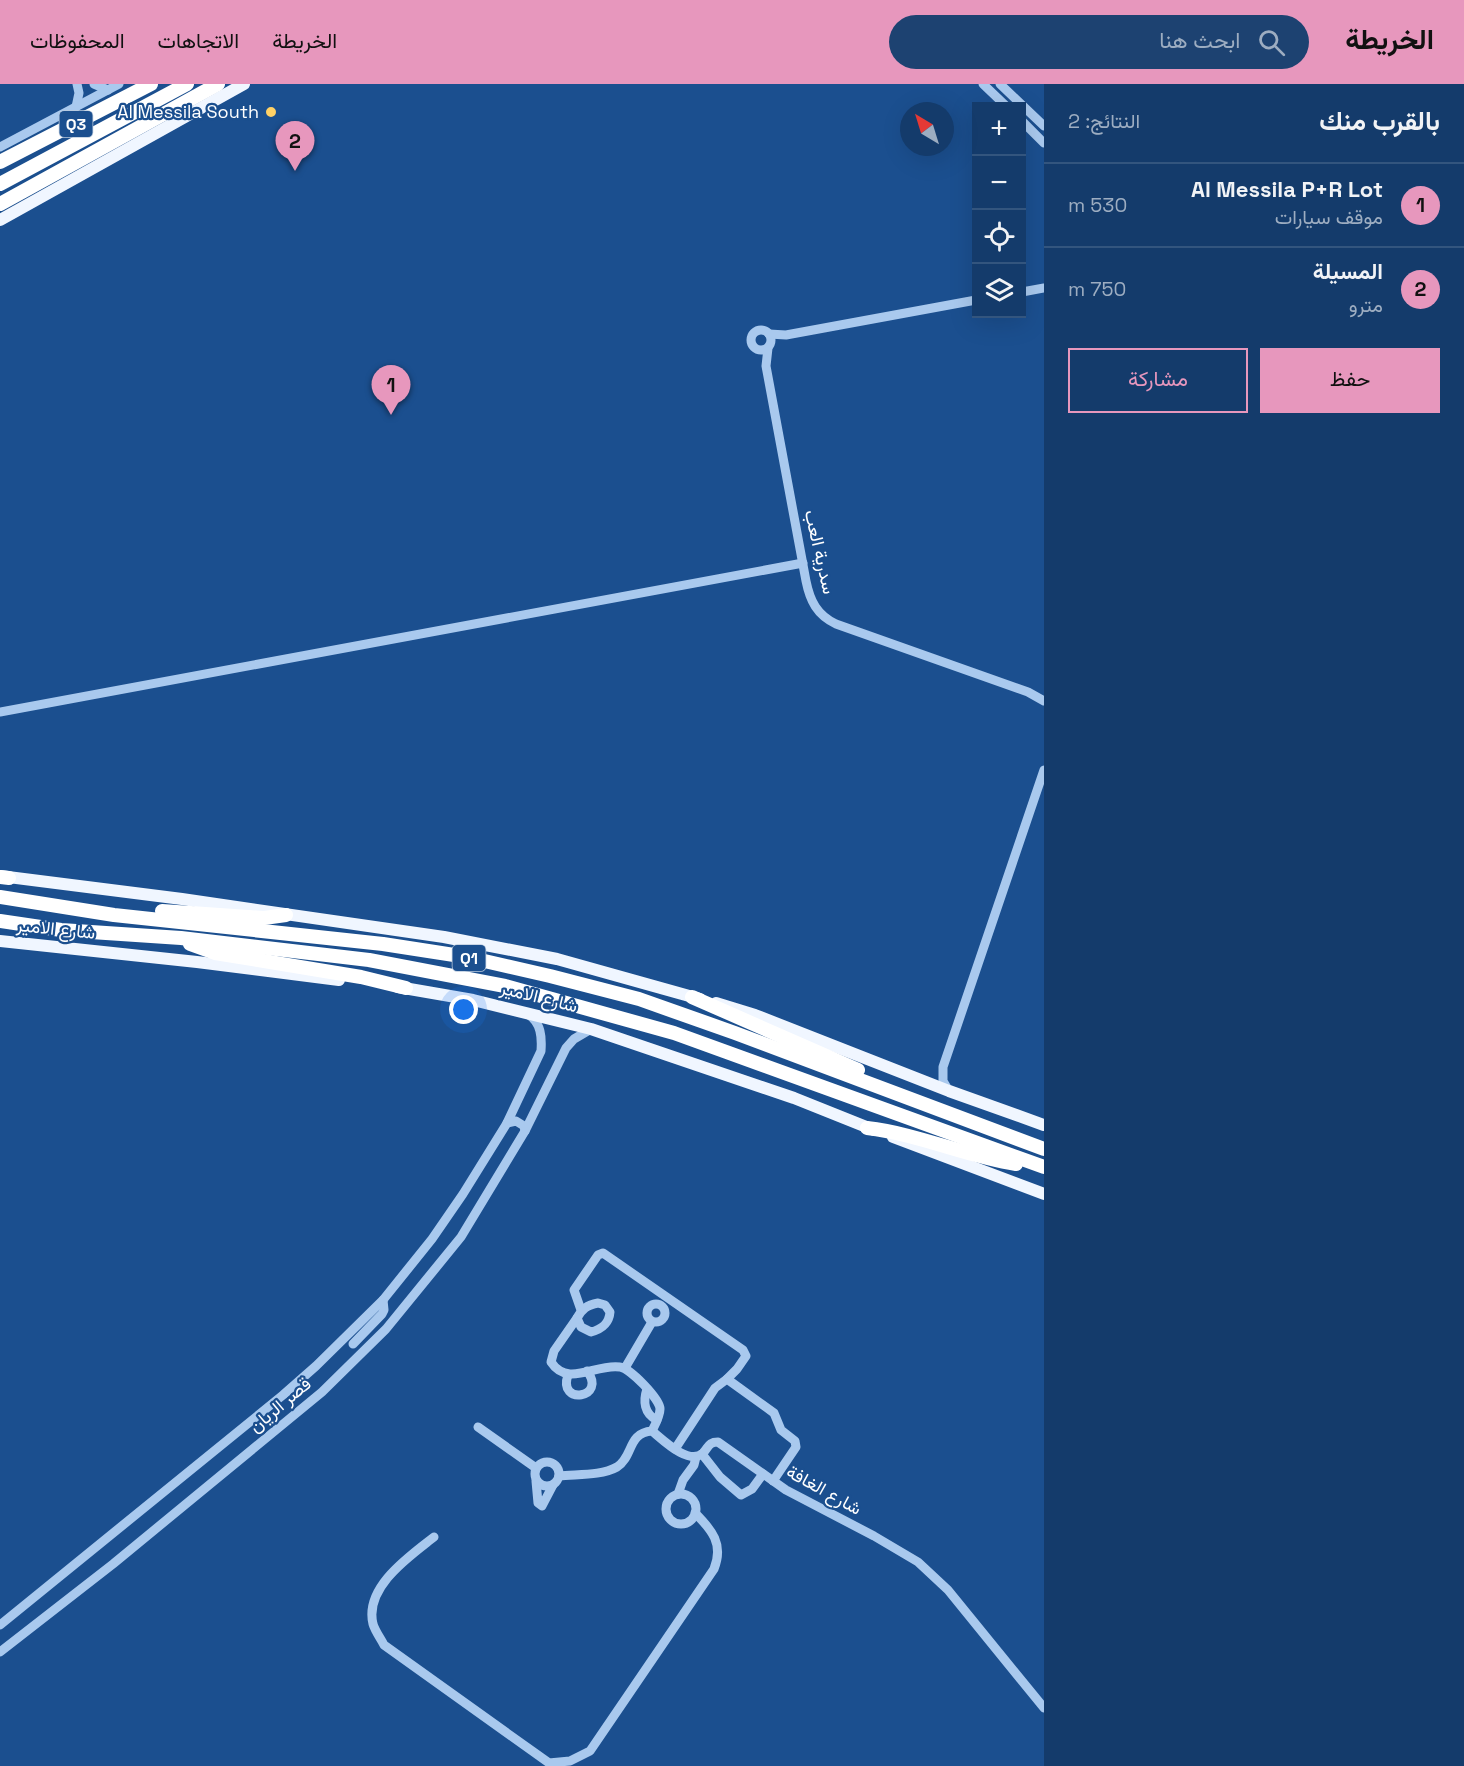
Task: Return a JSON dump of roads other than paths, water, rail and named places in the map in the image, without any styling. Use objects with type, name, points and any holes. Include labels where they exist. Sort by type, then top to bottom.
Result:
[{"type":"highway","name":"Q3","points":[[0,162],[74,126],[151,84]]},
{"type":"highway","name":"Q3","points":[[0,184],[187,84]]},
{"type":"highway","points":[[0,204],[218,84]]},
{"type":"highway","name":"شارع الامير","points":[[0,897],[114,915],[383,944],[466,957],[550,976],[639,999],[1044,1149]]},
{"type":"highway","points":[[114,915],[141,910],[264,918],[286,915]]},
{"type":"highway","name":"شارع الامير","points":[[0,921],[61,930],[181,938],[369,960],[505,986],[566,1001],[674,1033],[1044,1168]]},
{"type":"highway","points":[[181,938],[206,951],[361,977],[406,988]]},
{"type":"highway","points":[[692,997],[878,1080],[918,1102]]},
{"type":"highway","points":[[867,1128],[896,1131],[992,1160],[1044,1168]]},
{"type":"main road","points":[[0,220],[244,84]]},
{"type":"main road","points":[[0,212],[65,174],[80,160]]},
{"type":"main road","points":[[3,877],[171,898],[444,937],[557,959],[755,1015],[949,1091],[1044,1125]]},
{"type":"main road","name":"شارع الامير","points":[[0,941],[406,988],[525,1012],[591,1029],[794,1098],[867,1128],[1044,1194]]},
{"type":"street","points":[[76,107],[79,93],[77,84]]},
{"type":"street","points":[[94,84],[108,90]]},
{"type":"street","points":[[0,147],[119,84]]},
{"type":"street","points":[[983,84],[1002,102]]},
{"type":"street","points":[[1000,84],[1044,126]]},
{"type":"street","points":[[1026,125],[1044,143]]},
{"type":"street","points":[[1026,291],[1044,288]]},
{"type":"street","name":"سدرية العب","points":[[972,301],[786,335],[766,344],[766,366],[808,592],[818,611],[826,619],[1028,692],[1044,701]]},
{"type":"street","points":[[0,712],[803,563]]},
{"type":"street","points":[[949,1091],[944,1081],[943,1067],[1044,770]]},
{"type":"street","name":"قصر الريان","points":[[0,1626],[349,1341],[432,1239],[464,1194],[507,1123],[541,1051],[542,1038],[539,1028],[534,1018],[525,1012]]},
{"type":"street","name":"قصر الريان","points":[[0,1652],[113,1564],[322,1392],[386,1329],[461,1237],[525,1131],[566,1048],[583,1032],[591,1029]]},
{"type":"street","points":[[923,1081],[934,1076],[943,1067]]},
{"type":"street","points":[[507,1123],[516,1121],[521,1123],[525,1131]]},
{"type":"street","points":[[652,1431],[660,1408],[647,1389],[625,1368],[606,1367],[568,1375],[557,1371],[551,1362],[554,1351],[579,1314],[574,1290],[598,1255],[603,1253],[742,1350],[746,1356],[742,1363],[715,1388],[675,1449]]},
{"type":"street","points":[[625,1368],[652,1322]]},
{"type":"street","points":[[349,1341],[364,1351]]},
{"type":"street","points":[[568,1375],[566,1382],[568,1389],[574,1395],[581,1396],[588,1392],[592,1385],[592,1377],[587,1371]]},
{"type":"street","points":[[727,1378],[774,1413],[782,1430],[795,1441],[796,1447],[773,1481]]},
{"type":"street","points":[[478,1427],[536,1468]]},
{"type":"street","points":[[560,1476],[558,1467],[551,1462],[542,1462],[536,1468],[534,1475],[538,1503],[542,1506],[560,1476],[606,1471],[618,1466],[624,1460],[635,1439],[645,1432],[652,1431],[688,1456],[699,1455]]},
{"type":"street","name":"شارع الغافة","points":[[699,1455],[709,1444],[718,1442],[786,1490],[918,1562],[948,1590],[1044,1708]]},
{"type":"street","points":[[699,1455],[741,1495],[752,1489],[763,1474]]},
{"type":"street","points":[[678,1494],[690,1497],[695,1504],[695,1513],[691,1520],[684,1524],[675,1523],[668,1518],[666,1510],[668,1502],[678,1494],[699,1455]]},
{"type":"street","points":[[536,1481],[546,1487],[553,1485]]},
{"type":"street","points":[[434,1537],[396,1567],[374,1599],[373,1624],[384,1645],[549,1763],[570,1761],[590,1751],[714,1569],[718,1556],[715,1536],[708,1525],[695,1513]]},
{"type":"place","name":"Al Messila South","points":[[271,112]]},
{"type":"place","name":"المسيلة","points":[[295,171]]},
{"type":"place","name":"Al Messila P+R Lot","points":[[391,415]]}]
